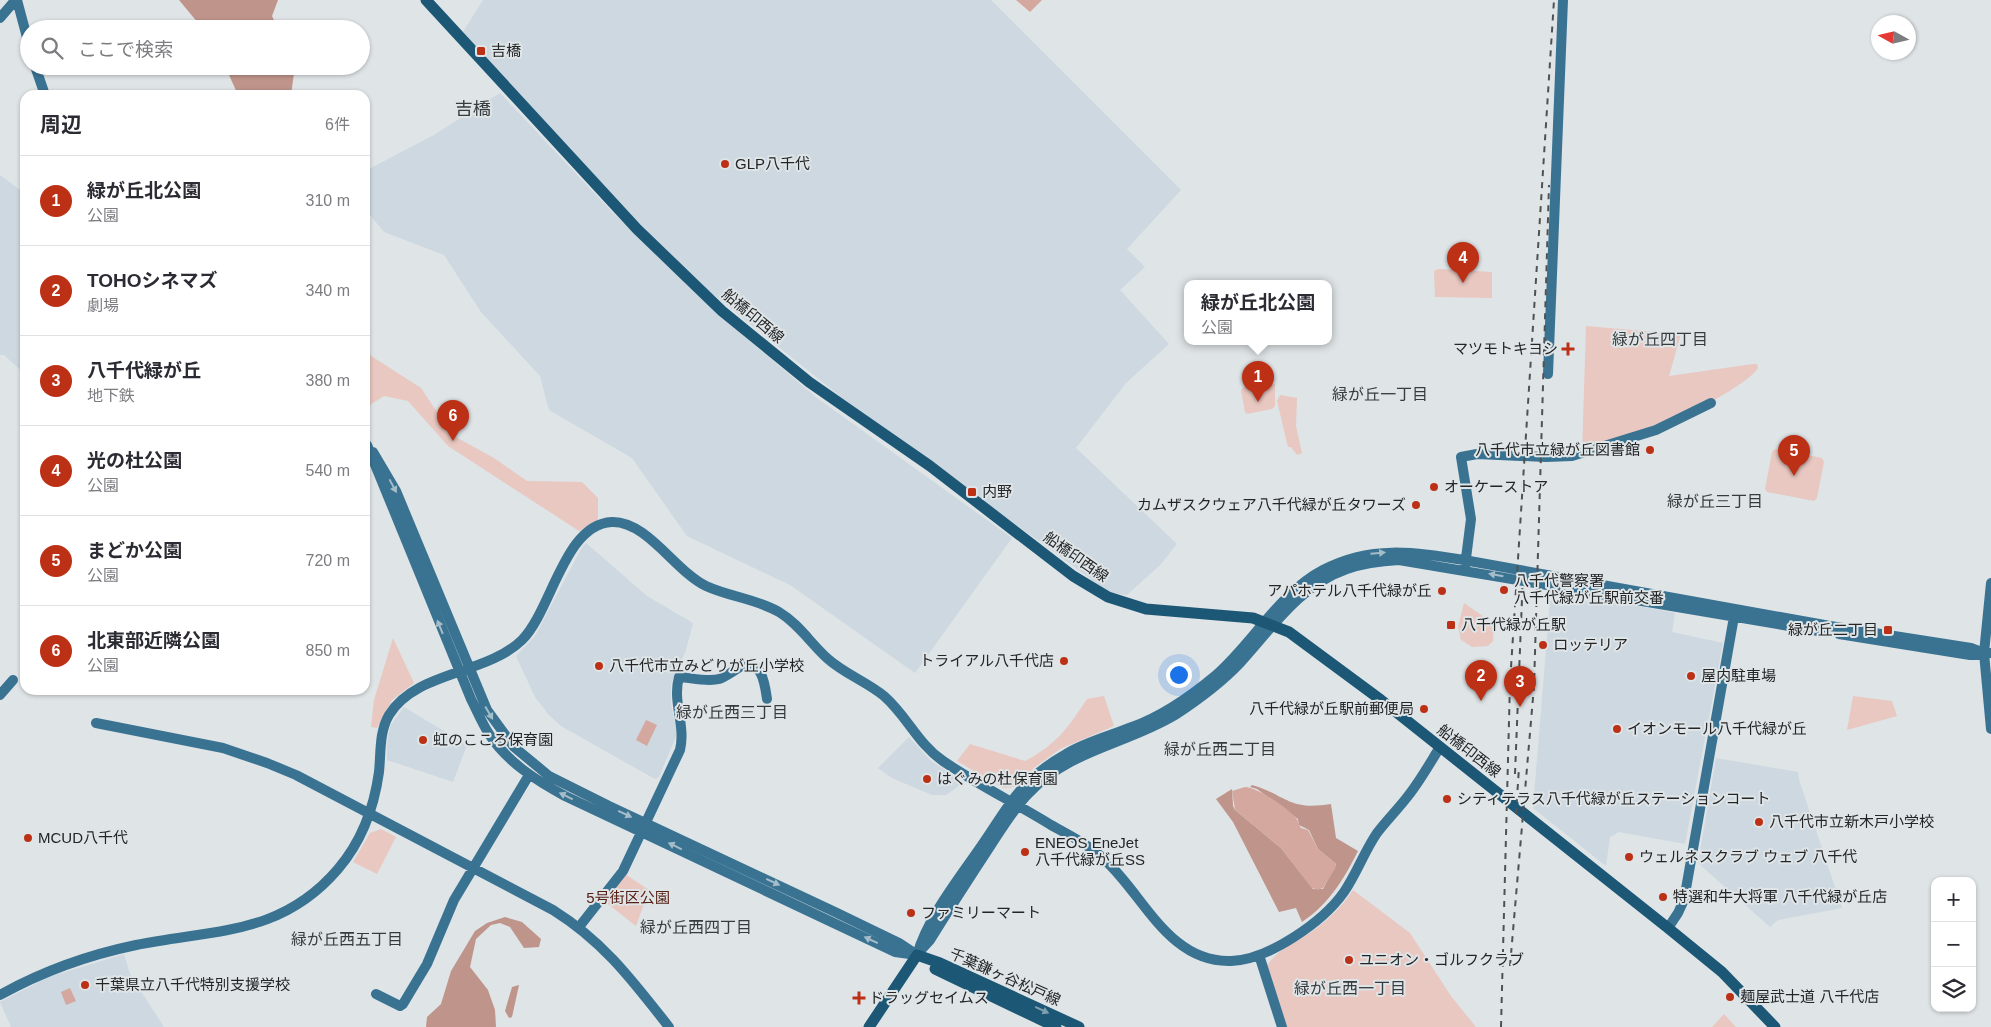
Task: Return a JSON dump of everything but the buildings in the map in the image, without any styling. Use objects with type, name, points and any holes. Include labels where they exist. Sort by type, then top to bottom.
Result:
[{"type":"main road","name":"船橋印西線","points":[[426,0],[637,229],[722,311],[809,382],[930,466],[1073,576],[1108,597],[1146,609],[1235,615],[1270,623],[1290,632],[1374,694],[1668,928],[1722,972],[1775,1027]]},
{"type":"main road","points":[[869,1027],[917,955]]},
{"type":"main road","name":"千葉鎌ヶ谷松戸線","points":[[917,955],[936,970],[1056,1027]]},
{"type":"main road","name":"千葉鎌ヶ谷松戸線","points":[[917,955],[940,963],[1079,1027]]},
{"type":"street","points":[[1548,374],[1563,0]]},
{"type":"street","points":[[0,18],[12,4],[17,2],[22,20]]},
{"type":"street","points":[[38,75],[42,90]]},
{"type":"street","points":[[1466,565],[1470,520],[1461,457],[1477,454],[1546,457],[1572,456],[1656,430],[1711,402]]},
{"type":"street","points":[[370,453],[464,670],[489,734],[505,754],[529,775],[565,796],[644,827]]},
{"type":"street","points":[[0,995],[44,973],[94,955],[142,944],[239,929],[276,917],[313,894],[334,874],[355,846],[370,814],[378,776],[382,734],[389,715],[407,695],[509,650],[534,626],[581,536],[596,526],[607,523],[623,523],[638,530],[683,571],[707,586],[768,606],[784,615],[829,660],[886,697],[937,757],[1087,845],[1105,860],[1167,934],[1181,946],[1209,959],[1229,961],[1259,955],[1296,934],[1332,906],[1344,892],[1375,837],[1412,792],[1440,747]]},
{"type":"street","points":[[464,670],[487,710],[505,736],[524,757],[550,776],[644,827],[895,952],[917,955],[930,940],[1015,803],[1049,774],[1072,760],[1092,750],[1151,727],[1200,698],[1239,664],[1270,623],[1311,588],[1345,569],[1399,560],[1466,565],[1735,612],[1926,649],[1970,655],[1987,653]]},
{"type":"street","points":[[1991,583],[1987,653],[1991,729]]},
{"type":"street","points":[[1668,928],[1684,900],[1735,612]]},
{"type":"street","points":[[579,926],[623,871],[682,741],[676,699],[680,677],[715,680],[746,665],[751,665],[760,670],[765,678],[767,699]]},
{"type":"street","points":[[0,695],[13,680]]},
{"type":"street","points":[[96,723],[206,744],[247,756],[296,776],[553,910],[579,926],[613,958],[669,1027]]},
{"type":"street","points":[[376,994],[400,1006],[403,1004],[427,964],[454,900],[529,775]]},
{"type":"street","points":[[1259,955],[1282,1027]]},
{"type":"shaded area","points":[[179,0],[278,0],[272,16],[274,20],[196,20]]},
{"type":"shaded area","points":[[483,0],[991,0],[1181,190],[1127,249],[1145,267],[1120,290],[1169,344],[1126,383],[1076,448],[1177,544],[1160,565],[1127,595],[1110,593],[841,397],[699,283],[610,193],[463,32]]},
{"type":"shaded area","points":[[1016,0],[1042,0],[1030,12]]},
{"type":"shaded area","points":[[229,75],[294,75],[292,90],[236,90]]},
{"type":"shaded area","points":[[500,93],[613,213],[727,322],[817,398],[1012,538],[915,673],[790,585],[687,536],[632,458],[549,410],[540,376],[481,312],[444,255],[384,232],[370,215],[370,168],[434,135]]},
{"type":"shaded area","points":[[0,175],[20,190],[20,369],[4,355],[0,355]]},
{"type":"shaded area","name":"八千代市立みどりが丘小学校","points":[[586,543],[647,596],[693,623],[686,650],[671,684],[671,704],[677,734],[659,777],[655,779],[561,726],[548,714],[535,697],[516,656],[535,636]]},
{"type":"shaded area","name":"イオンモール八千代緑が丘","points":[[1580,595],[1675,613],[1672,632],[1723,643],[1685,844],[1619,832],[1610,837],[1606,866],[1533,808],[1550,601]]},
{"type":"shaded area","name":"虹のこころ保育園","points":[[404,707],[467,745],[453,782],[387,760],[390,726]]},
{"type":"shaded area","points":[[646,720],[657,725],[647,746],[636,740]]},
{"type":"shaded area","points":[[909,737],[930,760],[961,781],[960,785],[946,795],[932,795],[892,778],[878,768]]},
{"type":"shaded area","name":"八千代市立新木戸小学校","points":[[1716,758],[1798,772],[1799,780],[1842,908],[1778,920],[1770,927],[1698,863]]},
{"type":"shaded area","points":[[1252,785],[1296,804],[1317,806],[1331,804],[1336,838],[1358,851],[1328,899],[1302,922],[1296,908],[1279,912],[1233,822],[1216,799],[1232,789],[1235,810],[1281,848],[1313,889],[1323,889],[1336,864],[1318,849],[1309,830],[1299,825],[1298,819],[1257,789],[1250,787]]},
{"type":"shaded area","points":[[1245,787],[1264,794],[1292,814],[1297,819],[1301,828],[1308,830],[1318,849],[1335,863],[1336,867],[1323,888],[1317,890],[1311,887],[1281,848],[1235,810],[1232,791]]},
{"type":"shaded area","points":[[505,917],[522,922],[541,939],[539,947],[524,948],[510,927],[500,923],[491,925],[476,939],[470,967],[488,990],[495,1010],[496,1027],[426,1027],[427,1017],[441,1004],[451,971],[475,931],[487,923]]},
{"type":"shaded area","name":"千葉県立八千代特別支援学校","points":[[124,954],[130,974],[164,1027],[11,1027],[0,1002],[49,977]]},
{"type":"shaded area","points":[[519,985],[512,1017],[509,1018],[505,1011],[512,987]]},
{"type":"shaded area","points":[[70,988],[76,1001],[66,1005],[61,992]]},
{"type":"green space","points":[[1438,269],[1492,272],[1492,298],[1435,297],[1434,271]]},
{"type":"green space","points":[[1586,326],[1681,334],[1669,376],[1753,364],[1757,364],[1758,368],[1741,384],[1727,393],[1656,430],[1582,453]]},
{"type":"green space","points":[[370,355],[421,388],[452,435],[494,458],[527,481],[582,482],[598,498],[598,520],[579,531],[448,446],[408,401],[384,396],[370,405]]},
{"type":"green space","points":[[1275,384],[1275,406],[1272,409],[1247,414],[1245,412],[1241,390],[1244,387]]},
{"type":"green space","points":[[1280,395],[1297,398],[1296,426],[1302,453],[1297,455],[1291,447],[1288,447],[1277,401]]},
{"type":"green space","points":[[1775,449],[1822,458],[1824,462],[1817,498],[1814,501],[1767,492],[1765,489],[1772,452]]},
{"type":"green space","points":[[1464,603],[1494,624],[1493,641],[1488,646],[1472,647],[1461,640],[1458,627]]},
{"type":"green space","points":[[393,638],[414,683],[392,700],[377,728],[371,727],[374,700]]},
{"type":"green space","points":[[1104,696],[1114,726],[1060,749],[1035,767],[1014,787],[1003,788],[957,761],[970,744],[1025,761],[1045,749],[1060,735],[1074,719],[1087,699]]},
{"type":"green space","points":[[1853,696],[1892,701],[1897,716],[1847,730]]},
{"type":"green space","points":[[381,829],[396,837],[377,874],[353,862],[370,833]]},
{"type":"green space","name":"5号街区公園","points":[[625,874],[649,890],[636,926],[604,901]]},
{"type":"green space","name":"ユニオン・ゴルフクラブ","points":[[1353,890],[1410,933],[1451,996],[1476,1027],[1286,1027],[1267,966],[1281,951],[1311,932],[1328,918],[1339,908]]},
{"type":"green space","points":[[1724,1014],[1736,1027],[1712,1027]]},
{"type":"railway","points":[[1501,1027],[1510,683],[1554,0]]},
{"type":"railway","points":[[1510,966],[1534,686],[1549,185]]},
{"type":"railway","points":[[1515,774],[1523,574]]},
{"type":"railway","points":[[1516,814],[1519,767]]},
{"type":"place","name":"吉橋","points":[[481,51]]},
{"type":"place","name":"GLP八千代","points":[[725,164]]},
{"type":"place","name":"光の杜公園","points":[[1463,283]]},
{"type":"place","name":"マツモトキヨシ","points":[[1568,349]]},
{"type":"place","name":"緑が丘北公園","points":[[1258,402]]},
{"type":"place","name":"北東部近隣公園","points":[[453,441]]},
{"type":"place","name":"八千代市立緑が丘図書館","points":[[1650,450]]},
{"type":"place","name":"まどか公園","points":[[1794,476]]},
{"type":"place","name":"オーケーストア","points":[[1434,487]]},
{"type":"place","name":"内野","points":[[972,492]]},
{"type":"place","name":"カムザスクウェア八千代緑が丘タワーズ","points":[[1416,505]]},
{"type":"place","name":"八千代警察署 八千代緑が丘駅前交番","points":[[1504,590]]},
{"type":"place","name":"アパホテル八千代緑が丘","points":[[1442,591]]},
{"type":"place","name":"八千代緑が丘駅","points":[[1451,625]]},
{"type":"place","name":"緑が丘二丁目","points":[[1888,630]]},
{"type":"place","name":"ロッテリア","points":[[1543,645]]},
{"type":"place","name":"トライアル八千代店","points":[[1064,661]]},
{"type":"place","name":"八千代市立みどりが丘小学校","points":[[599,666]]},
{"type":"place","name":"屋内駐車場","points":[[1691,676]]},
{"type":"place","name":"TOHOシネマズ","points":[[1481,701]]},
{"type":"place","name":"八千代緑が丘","points":[[1520,707]]},
{"type":"place","name":"八千代緑が丘駅前郵便局","points":[[1424,709]]},
{"type":"place","name":"イオンモール八千代緑が丘","points":[[1617,729]]},
{"type":"place","name":"虹のこころ保育園","points":[[423,740]]},
{"type":"place","name":"はぐみの杜保育園","points":[[927,779]]},
{"type":"place","name":"シティテラス八千代緑が丘ステーションコート","points":[[1447,799]]},
{"type":"place","name":"八千代市立新木戸小学校","points":[[1759,822]]},
{"type":"place","name":"MCUD八千代","points":[[28,838]]},
{"type":"place","name":"ENEOS EneJet 八千代緑が丘SS","points":[[1025,852]]},
{"type":"place","name":"ウェルネスクラブ ウェブ 八千代","points":[[1629,857]]},
{"type":"place","name":"特選和牛大将軍 八千代緑が丘店","points":[[1663,897]]},
{"type":"place","name":"ファミリーマート","points":[[911,913]]},
{"type":"place","name":"ユニオン・ゴルフクラブ","points":[[1349,960]]},
{"type":"place","name":"千葉県立八千代特別支援学校","points":[[85,985]]},
{"type":"place","name":"麺屋武士道 八千代店","points":[[1730,997]]},
{"type":"place","name":"ドラッグセイムス","points":[[859,998]]},
{"type":"district","name":"吉橋","points":[[473,109]]},
{"type":"district","name":"緑が丘四丁目","points":[[1660,339]]},
{"type":"district","name":"緑が丘一丁目","points":[[1380,394]]},
{"type":"district","name":"緑が丘三丁目","points":[[1715,501]]},
{"type":"district","name":"緑が丘西三丁目","points":[[732,712]]},
{"type":"district","name":"緑が丘西二丁目","points":[[1220,749]]},
{"type":"district","name":"緑が丘西四丁目","points":[[696,927]]},
{"type":"district","name":"緑が丘西五丁目","points":[[347,939]]},
{"type":"district","name":"緑が丘西一丁目","points":[[1350,988]]}]
